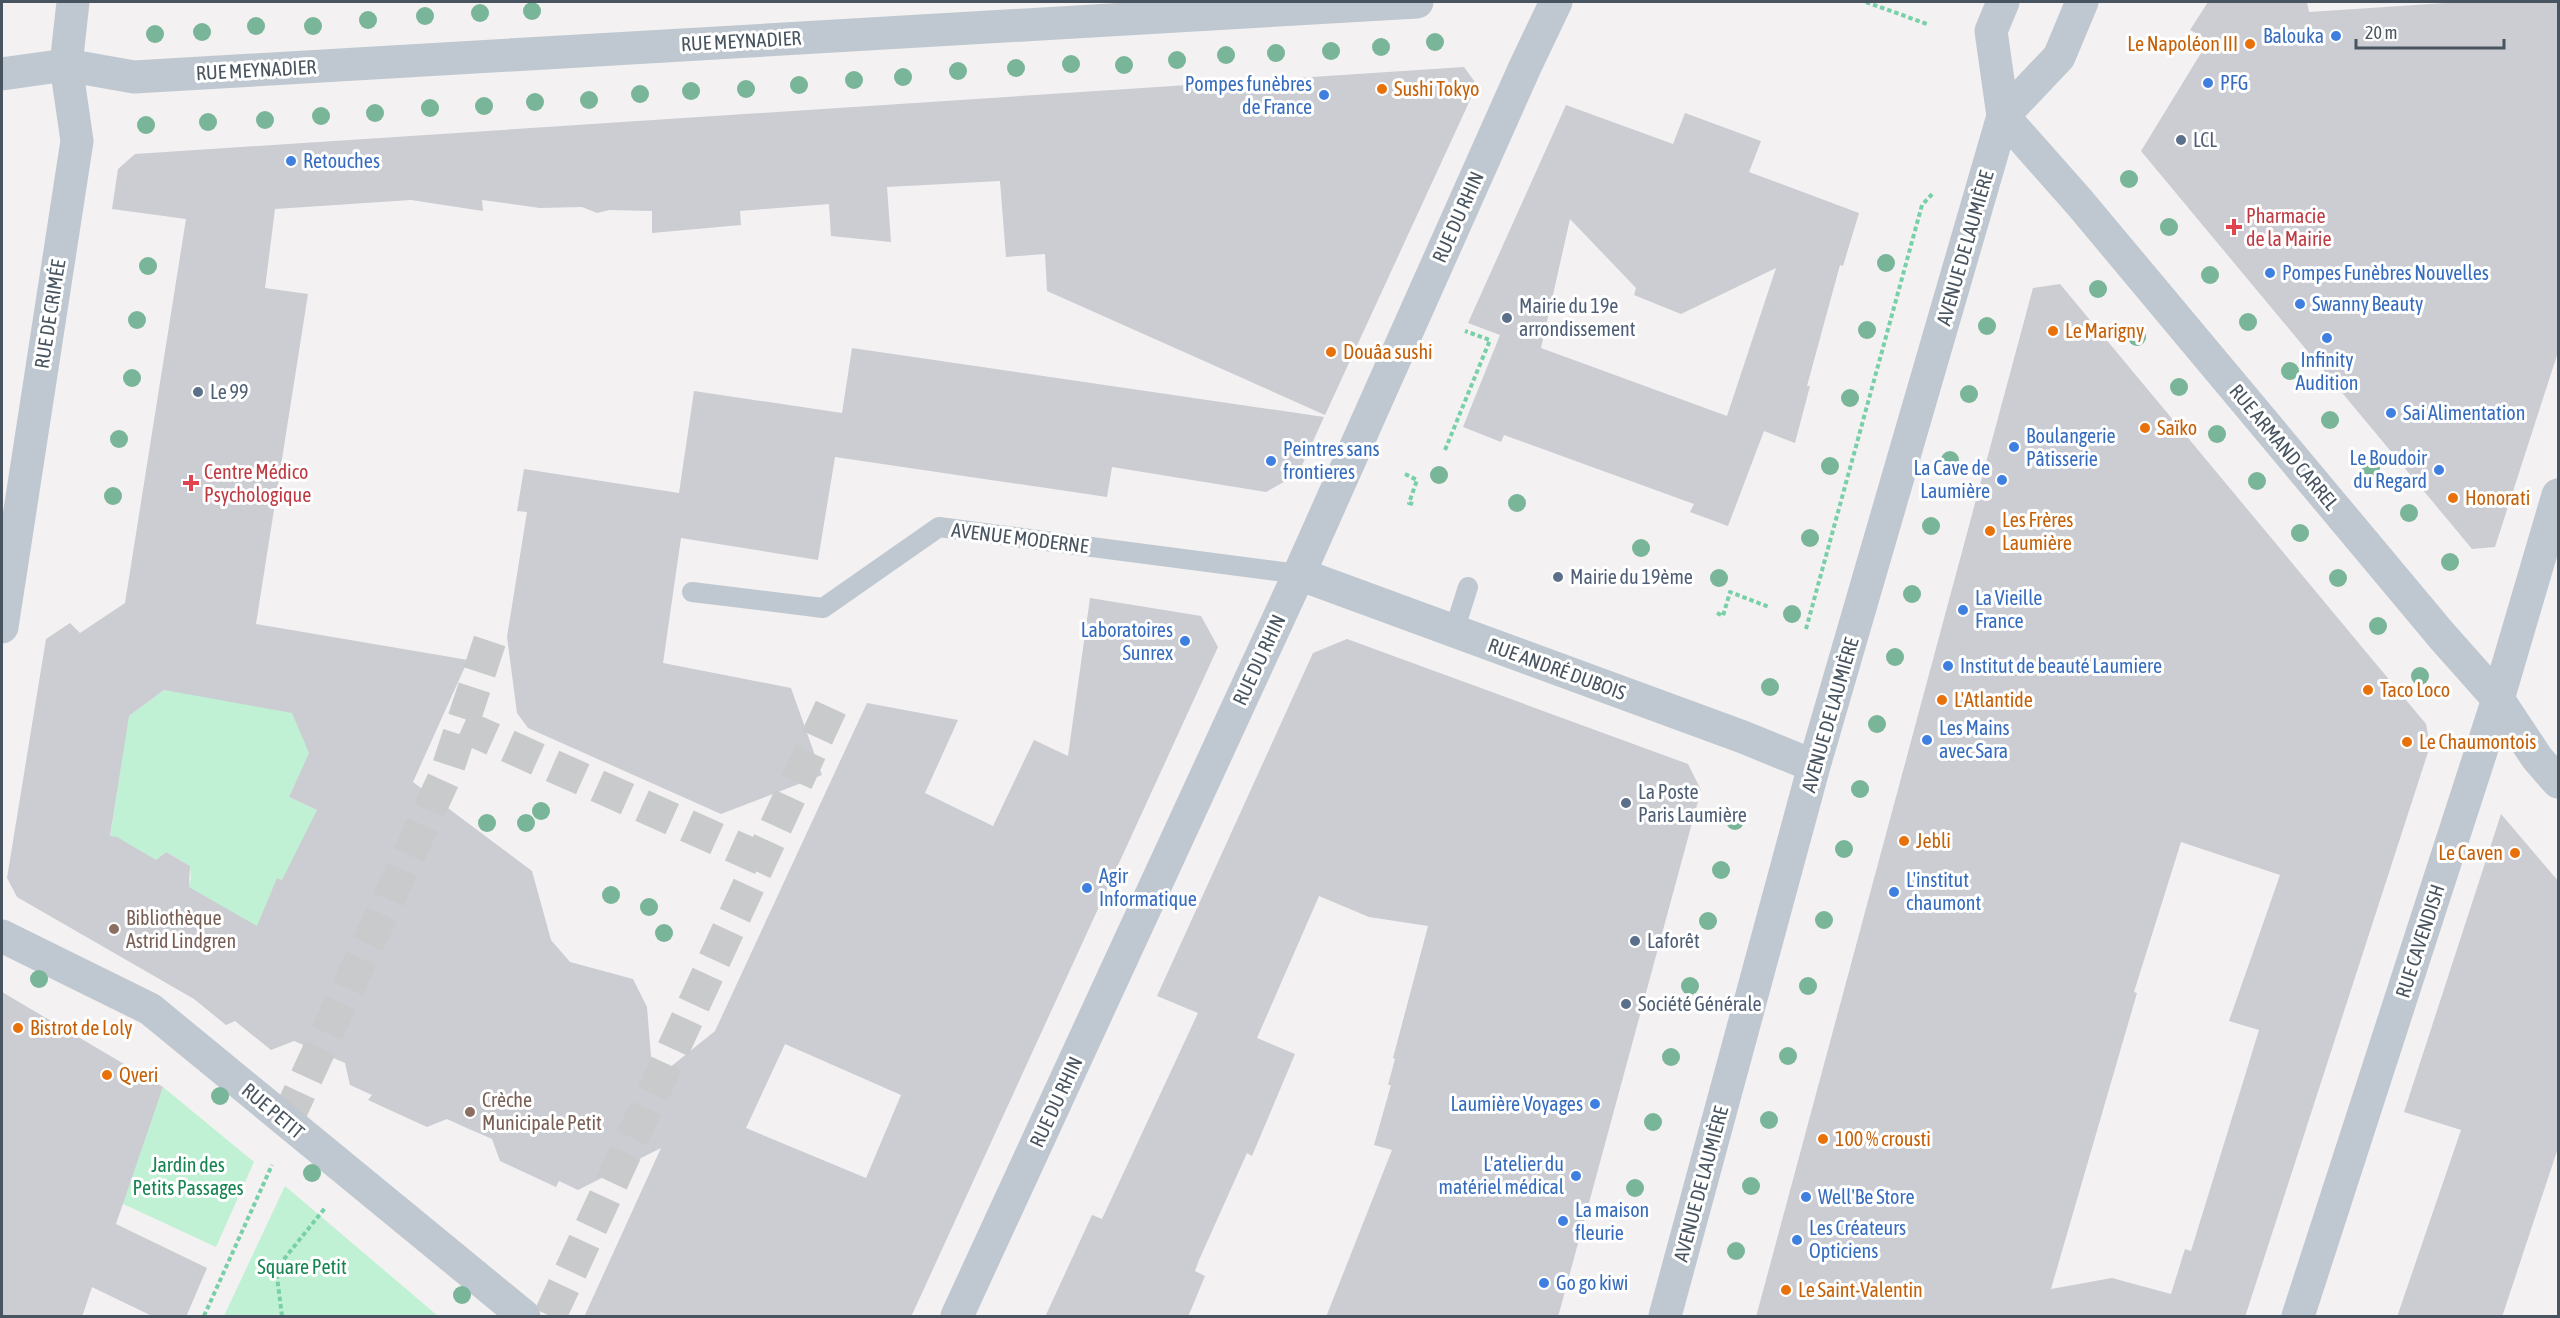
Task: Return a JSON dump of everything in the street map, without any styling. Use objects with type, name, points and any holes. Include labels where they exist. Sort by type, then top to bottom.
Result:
[{"type":"street","name":"RUE DE CRIMÉE","points":[[2,627],[77,141],[66,65],[73,2]]},
{"type":"street","name":"RUE MEYNADIER","points":[[2,74],[66,65],[134,77],[1417,2]]},
{"type":"street","name":"RUE DU RHIN","points":[[957,1317],[1299,574],[1556,2]]},
{"type":"street","name":"AVENUE DE LAUMIÈRE","points":[[1665,1317],[1814,766],[2003,116],[1991,31],[2003,2]]},
{"type":"street","name":"AVENUE DE LAUMIÈRE","points":[[2003,116],[2059,57],[2082,2]]},
{"type":"street","name":"RUE ARMAND CARREL","points":[[2003,116],[2087,212],[2442,636],[2498,699],[2537,758],[2559,782]]},
{"type":"street","name":"RUE CAVENDISH","points":[[2298,1317],[2498,699],[2559,495]]},
{"type":"street","name":"RUE ANDRÉ DUBOIS","points":[[1299,574],[1732,733],[1814,766]]},
{"type":"street","name":"RUE PETIT","points":[[2,936],[150,1010],[524,1317]]},
{"type":"lane","name":"AVENUE MODERNE","points":[[692,592],[823,608],[939,527],[1299,574]]},
{"type":"lane","points":[[1454,631],[1468,587]]},
{"type":"path","points":[[1866,2],[1927,24]]},
{"type":"path","points":[[1445,450],[1490,340],[1465,331]]},
{"type":"path","points":[[1405,474],[1417,480],[1409,503],[1416,505]]},
{"type":"path","points":[[1717,613],[1723,616],[1730,592],[1769,607]]},
{"type":"path","points":[[204,1317],[274,1161]]},
{"type":"path","points":[[282,1317],[276,1269],[327,1206]]},
{"type":"green space","points":[[164,690],[290,707],[313,745],[289,797],[317,810],[265,927],[241,935],[211,900],[188,887],[191,879],[190,866],[166,852],[156,860],[109,844],[128,717]]},
{"type":"green space","name":"Jardin des Petits Passages","points":[[163,1087],[254,1162],[216,1247],[121,1203]]},
{"type":"green space","name":"Square Petit","points":[[285,1186],[438,1316],[224,1316]]},
{"type":"building","points":[[2208,2],[2307,2],[2309,12],[2461,2],[2559,2],[2559,349],[2495,547],[2472,549],[2141,151],[2209,40],[2190,30]]},
{"type":"building","points":[[1464,67],[1477,85],[1325,415],[1047,291],[1045,254],[1006,257],[1000,181],[887,187],[891,242],[831,236],[829,204],[740,211],[741,225],[652,233],[652,211],[609,210],[597,213],[582,207],[540,208],[482,200],[483,211],[411,200],[275,209],[265,288],[308,294],[256,624],[468,660],[413,782],[532,871],[551,940],[570,962],[633,979],[647,1007],[653,1081],[715,1031],[867,703],[958,720],[925,793],[993,826],[1034,740],[1068,756],[1090,598],[1201,616],[1218,647],[911,1317],[584,1317],[661,1148],[578,1190],[559,1181],[556,1187],[500,1161],[492,1139],[447,1119],[427,1127],[368,1100],[372,1095],[350,1085],[345,1063],[294,1041],[271,1050],[235,1021],[226,1025],[194,999],[17,897],[7,878],[46,639],[70,623],[80,633],[125,603],[186,219],[112,209],[118,169],[135,154]],"holes":[[[164,690],[292,713],[309,753],[289,797],[317,810],[282,880],[277,878],[257,926],[189,887],[190,866],[166,852],[156,860],[117,837],[110,836],[129,716]],[[785,1044],[901,1095],[866,1178],[746,1128]]]},
{"type":"building","name":"Mairie du 19e arrondissement","points":[[1566,105],[1673,144],[1685,113],[1761,141],[1749,172],[1859,213],[1843,266],[1840,265],[1807,386],[1810,386],[1795,443],[1764,431],[1728,526],[1690,512],[1694,504],[1504,435],[1501,442],[1463,427],[1500,335],[1468,323]],"holes":[[[1570,219],[1636,288],[1634,295],[1681,314],[1776,268],[1727,416],[1541,348]]]},
{"type":"building","points":[[2060,284],[2426,724],[2430,746],[2245,1317],[1756,1317],[2033,288]],"holes":[[[2181,842],[2280,875],[2229,1021],[2259,1030],[2191,1251],[2185,1249],[2171,1294],[2112,1278],[2051,1289],[2137,993],[2134,992]]]},
{"type":"building","points":[[852,348],[1324,417],[1298,474],[1266,492],[1112,467],[1107,497],[835,457],[818,560],[681,538],[663,663],[791,688],[822,775],[721,814],[528,728],[517,713],[507,637],[527,512],[517,511],[524,469],[679,493],[694,391],[842,413]]},
{"type":"building","points":[[1347,639],[1688,764],[1701,790],[1558,1317],[1326,1317],[1392,1150],[1374,1145],[1391,1085],[1388,1085],[1395,1059],[1393,1058],[1428,926],[1369,917],[1319,896],[1257,1038],[1295,1054],[1252,1156],[1247,1153],[1199,1260],[1195,1271],[1205,1276],[1188,1317],[1045,1317],[1092,1215],[1102,1219],[1198,1013],[1157,996],[1313,653]]},
{"type":"building","points":[[2501,814],[2559,882],[2559,1145],[2502,1317],[2397,1317],[2461,1130],[2404,1112]]},
{"type":"building","points":[[2,992],[163,1087],[116,1224],[207,1268],[186,1317],[154,1317],[92,1287],[82,1317],[2,1317]]},
{"type":"tunnel","points":[[286,1122],[446,774],[492,634]]},
{"type":"tunnel","points":[[550,1316],[833,703]]},
{"type":"tunnel","points":[[463,726],[762,859]]},
{"type":"place","name":"Balouka","points":[[2336,36]]},
{"type":"place","name":"Le Napoléon III","points":[[2250,44]]},
{"type":"place","name":"PFG","points":[[2208,83]]},
{"type":"place","name":"Sushi Tokyo","points":[[1382,89]]},
{"type":"place","name":"Pompes funèbres de France","points":[[1324,95]]},
{"type":"place","name":"LCL","points":[[2181,140]]},
{"type":"place","name":"Retouches","points":[[291,161]]},
{"type":"place","name":"Pharmacie de la Mairie","points":[[2234,227]]},
{"type":"place","name":"Pompes Funèbres Nouvelles","points":[[2270,273]]},
{"type":"place","name":"Swanny Beauty","points":[[2300,304]]},
{"type":"place","name":"Mairie du 19e arrondissement","points":[[1507,318]]},
{"type":"place","name":"Le Marigny","points":[[2053,331]]},
{"type":"place","name":"Infinity Audition","points":[[2327,338]]},
{"type":"place","name":"Douâa sushi","points":[[1331,352]]},
{"type":"place","name":"Le 99","points":[[198,392]]},
{"type":"place","name":"Sai Alimentation","points":[[2391,413]]},
{"type":"place","name":"Saïko","points":[[2145,428]]},
{"type":"place","name":"Boulangerie Pâtisserie","points":[[2014,447]]},
{"type":"place","name":"Peintres sans frontieres","points":[[1271,461]]},
{"type":"place","name":"Le Boudoir du Regard","points":[[2439,470]]},
{"type":"place","name":"La Cave de Laumière","points":[[2002,480]]},
{"type":"place","name":"Centre Médico Psychologique","points":[[191,483]]},
{"type":"place","name":"Honorati","points":[[2453,498]]},
{"type":"place","name":"Les Frères Laumière","points":[[1990,531]]},
{"type":"place","name":"Mairie du 19ème","points":[[1558,577]]},
{"type":"place","name":"La Vieille France","points":[[1963,610]]},
{"type":"place","name":"Laboratoires Sunrex","points":[[1185,641]]},
{"type":"place","name":"Institut de beauté Laumiere","points":[[1948,666]]},
{"type":"place","name":"Taco Loco","points":[[2368,690]]},
{"type":"place","name":"L'Atlantide","points":[[1942,700]]},
{"type":"place","name":"Les Mains avec Sara","points":[[1927,740]]},
{"type":"place","name":"Le Chaumontois","points":[[2407,742]]},
{"type":"place","name":"La Poste Paris Laumière","points":[[1626,803]]},
{"type":"place","name":"Jebli","points":[[1904,841]]},
{"type":"place","name":"Le Caven","points":[[2515,853]]},
{"type":"place","name":"Agir Informatique","points":[[1087,888]]},
{"type":"place","name":"L'institut chaumont","points":[[1894,892]]},
{"type":"place","name":"Bibliothèque Astrid Lindgren","points":[[114,929]]},
{"type":"place","name":"Laforêt","points":[[1635,941]]},
{"type":"place","name":"Société Générale","points":[[1626,1004]]},
{"type":"place","name":"Bistrot de Loly","points":[[18,1028]]},
{"type":"place","name":"Qveri","points":[[107,1075]]},
{"type":"place","name":"Laumière Voyages","points":[[1595,1104]]},
{"type":"place","name":"Crèche Municipale Petit","points":[[470,1112]]},
{"type":"place","name":"100 % crousti","points":[[1823,1139]]},
{"type":"place","name":"L'atelier du matériel médical","points":[[1576,1176]]},
{"type":"place","name":"Well'Be Store","points":[[1806,1197]]},
{"type":"place","name":"La maison fleurie","points":[[1563,1221]]},
{"type":"place","name":"Les Créateurs Opticiens","points":[[1797,1240]]},
{"type":"place","name":"Go go kiwi","points":[[1544,1283]]},
{"type":"place","name":"Le Saint-Valentin","points":[[1786,1290]]}]
